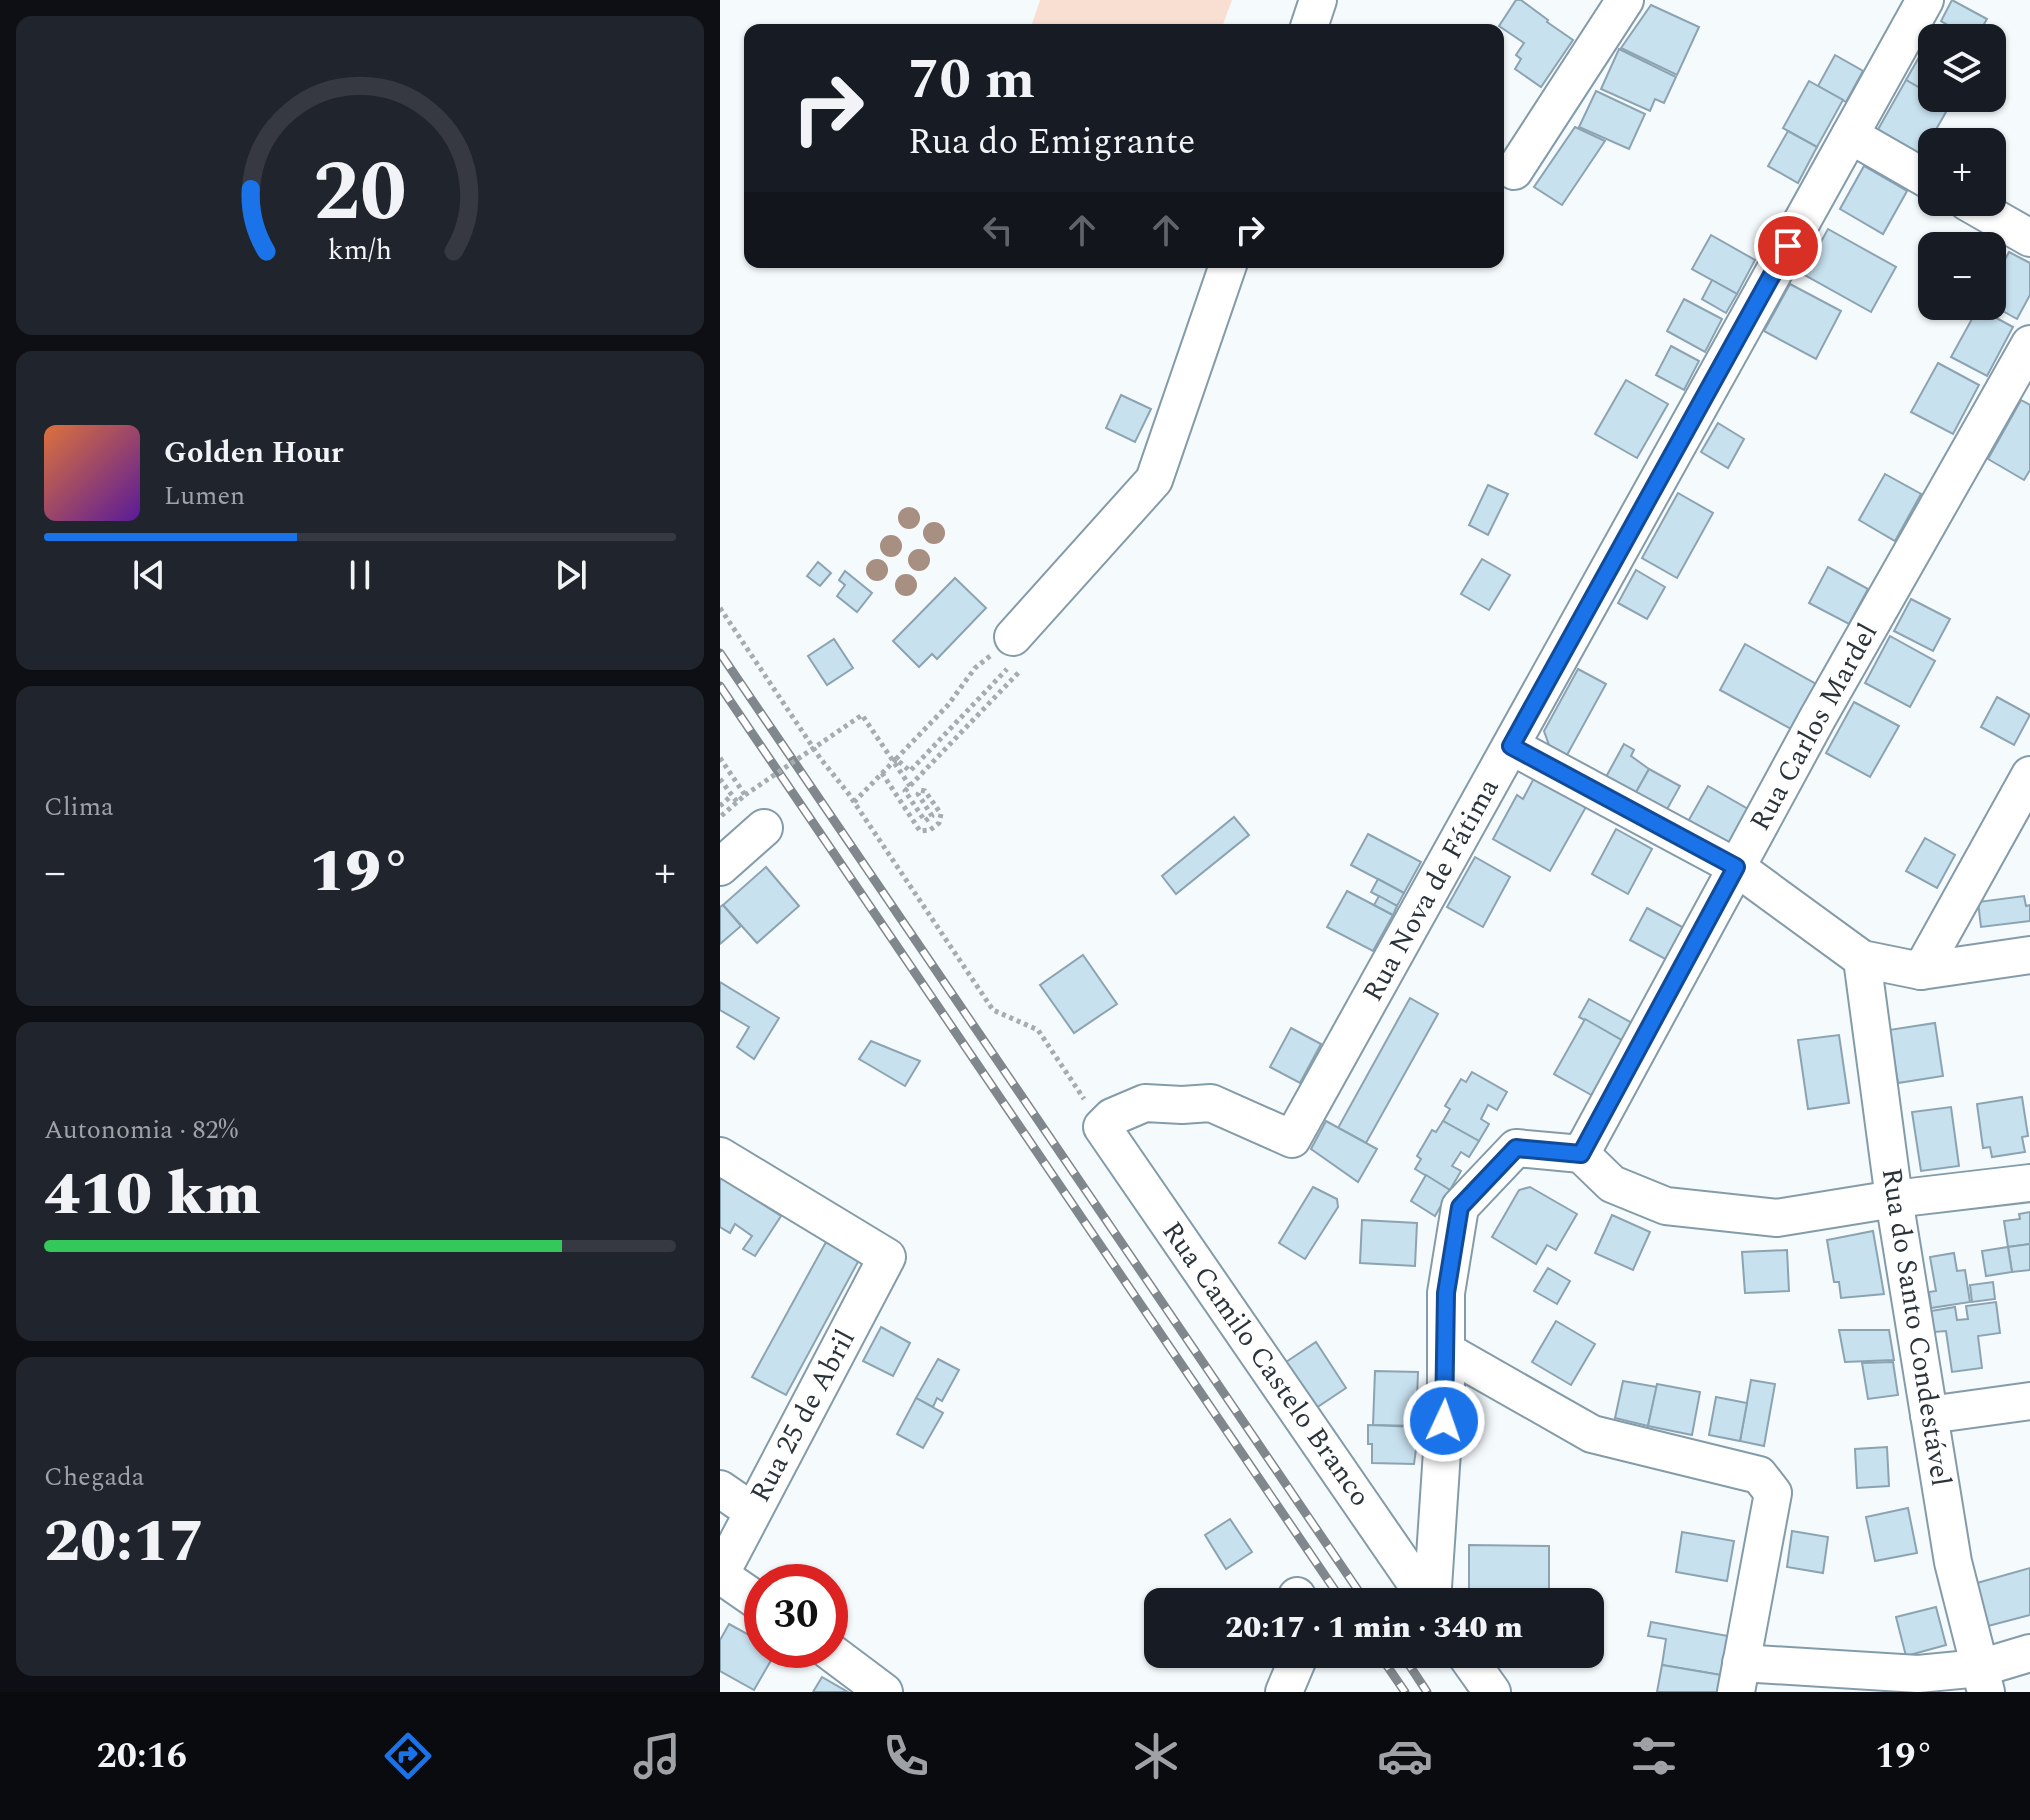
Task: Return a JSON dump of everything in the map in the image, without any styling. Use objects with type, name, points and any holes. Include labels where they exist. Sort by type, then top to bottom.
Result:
[{"type":"street","points":[[1310,24],[1318,0]]},
{"type":"street","points":[[1514,171],[1625,0]]},
{"type":"street","name":"Rua Nova de Fátima","points":[[1102,1127],[1112,1117],[1145,1103],[1211,1103],[1292,1139],[1925,0]]},
{"type":"street","points":[[1850,135],[1918,174]]},
{"type":"street","points":[[1992,216],[2030,238]]},
{"type":"street","points":[[1019,653],[1154,480],[1227,268]]},
{"type":"street","name":"Rua Carlos Mardel","points":[[1581,1154],[1817,719],[2030,344]]},
{"type":"street","points":[[1511,746],[1736,867],[1862,959],[1921,971],[2030,955]]},
{"type":"street","points":[[1921,971],[2030,775]]},
{"type":"street","points":[[720,867],[764,828]]},
{"type":"street","name":"Rua do Santo Condestável","points":[[1862,959],[1894,1199],[1953,1562],[1983,1680]]},
{"type":"street","name":"Rua Camilo Castelo Branco","points":[[1102,1127],[1421,1588]]},
{"type":"street","points":[[1432,1588],[1446,1351],[1446,1293],[1460,1207],[1516,1148],[1581,1154],[1612,1184],[1666,1206],[1777,1218],[1894,1199],[2030,1183]]},
{"type":"street","name":"Rua 25 de Abril","points":[[720,1156],[887,1257],[720,1575]]},
{"type":"street","points":[[1446,1351],[1592,1434],[1759,1475],[1773,1493],[1738,1677],[1918,1674],[1983,1680],[2030,1653]]},
{"type":"street","points":[[1929,1415],[2030,1401]]},
{"type":"street","points":[[720,1489],[752,1511]]},
{"type":"street","points":[[720,1575],[744,1592]]},
{"type":"street","points":[[848,1665],[884,1692]]},
{"type":"street","points":[[1284,1692],[1294,1668]]},
{"type":"street","points":[[1475,1668],[1492,1692]]},
{"type":"path","points":[[720,608],[993,1010],[1038,1030],[1102,1127]]},
{"type":"path","points":[[896,759],[910,771],[1019,653]]},
{"type":"path","points":[[854,802],[948,705],[975,668],[1019,653]]},
{"type":"path","points":[[882,773],[920,831],[930,830],[939,823],[941,814],[925,791],[920,790],[918,794],[932,816],[925,821],[905,791],[1019,653]]},
{"type":"path","points":[[720,817],[745,795],[862,715],[910,786]]},
{"type":"path","points":[[720,758],[745,795]]},
{"type":"path","points":[[720,806],[731,796]]},
{"type":"shaded area","points":[[1040,0],[1232,0],[1223,24],[1032,24]]},
{"type":"building","points":[[1516,0],[1521,0],[1573,40],[1541,87],[1515,69],[1521,59],[1516,55],[1524,43],[1500,24]]},
{"type":"building","points":[[1952,0],[1987,19],[1984,24],[1946,24],[1941,21]]},
{"type":"building","points":[[1651,5],[1699,27],[1677,75],[1621,48]]},
{"type":"building","points":[[1619,49],[1676,77],[1664,103],[1655,99],[1650,111],[1601,89]]},
{"type":"building","points":[[1835,55],[1863,71],[1846,102],[1818,86]]},
{"type":"building","points":[[1918,59],[1918,87],[1906,80]]},
{"type":"building","points":[[1906,80],[1918,87],[1918,112],[1946,112],[1937,128],[1918,128],[1918,157],[1876,133]]},
{"type":"building","points":[[1809,81],[1843,100],[1817,147],[1783,128]]},
{"type":"building","points":[[1596,91],[1645,114],[1629,149],[1579,127]]},
{"type":"building","points":[[1575,127],[1605,141],[1562,205],[1534,187]]},
{"type":"building","points":[[1788,131],[1817,147],[1798,183],[1768,166]]},
{"type":"building","points":[[1864,166],[1907,191],[1883,234],[1840,209]]},
{"type":"building","points":[[1828,229],[1896,267],[1871,312],[1803,274]]},
{"type":"building","points":[[1711,235],[1755,260],[1737,294],[1692,269]]},
{"type":"building","points":[[2009,252],[2030,263],[2030,295],[2017,319],[2006,313],[2006,257]]},
{"type":"building","points":[[1712,280],[1737,294],[1726,313],[1702,299]]},
{"type":"building","points":[[1790,284],[1841,311],[1816,359],[1764,331]]},
{"type":"building","points":[[1684,299],[1722,319],[1705,352],[1667,331]]},
{"type":"building","points":[[1971,320],[2000,320],[2013,327],[1987,376],[1951,357]]},
{"type":"building","points":[[1671,346],[1699,361],[1684,390],[1656,375]]},
{"type":"building","points":[[1938,363],[1979,385],[1953,434],[1911,412]]},
{"type":"building","points":[[1626,380],[1668,404],[1637,458],[1595,434]]},
{"type":"building","points":[[1121,395],[1151,409],[1135,442],[1106,428]]},
{"type":"building","points":[[2021,400],[2030,405],[2030,470],[2024,480],[1988,459]]},
{"type":"building","points":[[1718,423],[1744,439],[1728,468],[1701,452]]},
{"type":"building","points":[[1885,474],[1921,494],[1895,541],[1859,520]]},
{"type":"building","points":[[1488,485],[1508,494],[1488,535],[1469,525]]},
{"type":"building","points":[[1678,493],[1713,513],[1677,578],[1642,558]]},
{"type":"building","points":[[1482,559],[1510,575],[1489,610],[1461,594]]},
{"type":"building","points":[[818,562],[831,573],[820,586],[807,576]]},
{"type":"building","points":[[1828,567],[1868,589],[1849,624],[1809,603]]},
{"type":"building","points":[[1636,570],[1665,587],[1647,619],[1618,603]]},
{"type":"building","points":[[845,571],[872,593],[857,612],[837,596],[845,585],[839,580]]},
{"type":"building","points":[[955,578],[986,608],[937,659],[932,654],[919,667],[893,641]]},
{"type":"building","points":[[1911,599],[1950,619],[1933,651],[1894,631]]},
{"type":"building","points":[[1890,636],[1935,661],[1910,707],[1865,683]]},
{"type":"building","points":[[834,639],[853,668],[827,685],[808,656]]},
{"type":"building","points":[[1745,644],[1816,684],[1791,729],[1720,690]]},
{"type":"building","points":[[1578,669],[1606,684],[1567,755],[1549,745],[1544,731]]},
{"type":"building","points":[[1997,697],[2030,715],[2014,745],[1981,727]]},
{"type":"building","points":[[1854,702],[1899,726],[1870,777],[1826,753]]},
{"type":"building","points":[[1624,744],[1634,750],[1631,756],[1649,769],[1635,794],[1606,777]]},
{"type":"building","points":[[1649,769],[1680,786],[1666,811],[1635,794]]},
{"type":"building","points":[[1534,778],[1586,807],[1550,871],[1493,839],[1517,795],[1523,799]]},
{"type":"building","points":[[1708,786],[1748,809],[1727,847],[1686,825]]},
{"type":"building","points":[[1234,817],[1249,835],[1176,894],[1162,876]]},
{"type":"building","points":[[1616,829],[1652,849],[1628,894],[1592,874]]},
{"type":"building","points":[[1368,834],[1421,862],[1404,893],[1351,865]]},
{"type":"building","points":[[1925,838],[1955,855],[1937,888],[1906,871]]},
{"type":"building","points":[[1475,857],[1510,877],[1483,927],[1447,907]]},
{"type":"building","points":[[766,867],[799,906],[757,943],[723,905]]},
{"type":"building","points":[[1378,879],[1404,893],[1397,906],[1371,892]]},
{"type":"building","points":[[1347,891],[1393,915],[1373,951],[1327,927]]},
{"type":"building","points":[[1379,896],[1397,906],[1393,915],[1374,905]]},
{"type":"building","points":[[2024,896],[2026,906],[2030,905],[2030,921],[1981,927],[1978,902]]},
{"type":"building","points":[[723,905],[741,926],[720,944],[720,907]]},
{"type":"building","points":[[1647,908],[1684,928],[1667,960],[1630,940]]},
{"type":"building","points":[[1083,955],[1117,1004],[1074,1033],[1040,985]]},
{"type":"building","points":[[720,982],[779,1018],[754,1059],[737,1047],[749,1027],[720,1010]]},
{"type":"building","points":[[1410,998],[1438,1014],[1366,1143],[1338,1128]]},
{"type":"building","points":[[1589,999],[1632,1023],[1623,1041],[1579,1017]]},
{"type":"building","points":[[1585,1019],[1623,1041],[1593,1096],[1554,1074]]},
{"type":"building","points":[[1935,1023],[1943,1076],[1898,1083],[1889,1030]]},
{"type":"building","points":[[1291,1028],[1321,1044],[1300,1083],[1270,1067]]},
{"type":"building","points":[[1839,1035],[1849,1103],[1808,1109],[1798,1040]]},
{"type":"building","points":[[871,1041],[920,1061],[905,1086],[859,1059]]},
{"type":"building","points":[[1472,1072],[1507,1092],[1497,1110],[1488,1105],[1481,1119],[1489,1124],[1479,1141],[1443,1121],[1450,1109],[1445,1106],[1461,1079],[1466,1082]]},
{"type":"building","points":[[2022,1097],[2028,1136],[2022,1137],[2025,1152],[1992,1157],[1990,1147],[1983,1148],[1977,1104]]},
{"type":"building","points":[[1951,1107],[1959,1166],[1921,1171],[1912,1112]]},
{"type":"building","points":[[1326,1121],[1377,1149],[1358,1182],[1311,1149]]},
{"type":"building","points":[[1443,1121],[1479,1141],[1469,1157],[1461,1152],[1452,1166],[1461,1171],[1450,1190],[1415,1169],[1421,1159],[1417,1156],[1432,1130],[1436,1132]]},
{"type":"building","points":[[1426,1175],[1450,1190],[1435,1216],[1411,1201]]},
{"type":"building","points":[[720,1177],[781,1216],[755,1256],[743,1249],[752,1236],[735,1224],[730,1233],[720,1227]]},
{"type":"building","points":[[1313,1187],[1337,1199],[1338,1207],[1305,1259],[1279,1243]]},
{"type":"building","points":[[1530,1187],[1577,1214],[1556,1250],[1547,1245],[1536,1264],[1492,1237],[1519,1190]]},
{"type":"building","points":[[2030,1212],[2030,1244],[2008,1247],[2004,1221],[2020,1219],[2019,1214]]},
{"type":"building","points":[[1612,1215],[1650,1232],[1633,1270],[1595,1253]]},
{"type":"building","points":[[1362,1220],[1417,1223],[1415,1266],[1360,1263]]},
{"type":"building","points":[[1873,1231],[1884,1294],[1841,1298],[1839,1282],[1834,1282],[1827,1240]]},
{"type":"building","points":[[826,1242],[859,1260],[786,1395],[752,1377]]},
{"type":"building","points":[[2030,1244],[2030,1270],[2012,1272],[2008,1247]]},
{"type":"building","points":[[2008,1247],[2012,1272],[1986,1276],[1982,1251]]},
{"type":"building","points":[[1787,1250],[1789,1291],[1745,1293],[1742,1252]]},
{"type":"building","points":[[1954,1253],[1957,1271],[1965,1270],[1970,1302],[1931,1308],[1929,1292],[1936,1291],[1930,1257]]},
{"type":"building","points":[[1548,1268],[1570,1281],[1557,1304],[1534,1291]]},
{"type":"building","points":[[1993,1282],[1995,1299],[1972,1302],[1970,1285]]},
{"type":"building","points":[[1996,1302],[2000,1333],[1978,1336],[1982,1368],[1952,1372],[1946,1331],[1934,1332],[1931,1311],[1955,1307],[1957,1320],[1968,1319],[1966,1306]]},
{"type":"building","points":[[1556,1321],[1595,1344],[1571,1385],[1532,1362]]},
{"type":"building","points":[[881,1327],[910,1343],[893,1376],[863,1361]]},
{"type":"building","points":[[1839,1330],[1889,1330],[1894,1360],[1845,1362]]},
{"type":"building","points":[[1316,1342],[1346,1388],[1313,1410],[1286,1362]]},
{"type":"building","points":[[938,1359],[959,1370],[942,1401],[937,1398],[933,1407],[916,1398]]},
{"type":"building","points":[[1893,1362],[1898,1395],[1868,1399],[1862,1363]]},
{"type":"building","points":[[1375,1371],[1418,1372],[1416,1426],[1373,1425]]},
{"type":"building","points":[[1751,1380],[1775,1384],[1764,1446],[1740,1441]]},
{"type":"building","points":[[1623,1381],[1657,1387],[1648,1426],[1615,1418]]},
{"type":"building","points":[[1657,1384],[1700,1392],[1692,1435],[1648,1426]]},
{"type":"building","points":[[1716,1397],[1747,1403],[1740,1441],[1709,1435]]},
{"type":"building","points":[[916,1398],[943,1413],[923,1448],[897,1434]]},
{"type":"building","points":[[1368,1425],[1419,1427],[1414,1464],[1372,1463]]},
{"type":"building","points":[[1887,1447],[1889,1486],[1857,1488],[1855,1449]]},
{"type":"building","points":[[1908,1508],[1917,1553],[1875,1561],[1866,1517]]},
{"type":"building","points":[[1230,1519],[1252,1552],[1226,1569],[1205,1535]]},
{"type":"building","points":[[1792,1531],[1828,1537],[1823,1573],[1787,1567]]},
{"type":"building","points":[[1682,1532],[1734,1541],[1727,1581],[1676,1572]]},
{"type":"building","points":[[1469,1545],[1549,1546],[1549,1588],[1469,1588]]},
{"type":"building","points":[[2030,1568],[2030,1615],[1988,1626],[1977,1583]]},
{"type":"building","points":[[1936,1607],[1946,1645],[1906,1656],[1896,1617]]},
{"type":"building","points":[[1651,1622],[1728,1636],[1721,1675],[1662,1665],[1666,1639],[1648,1636]]},
{"type":"building","points":[[729,1624],[744,1632],[744,1668],[767,1668],[754,1690],[720,1671],[720,1640]]},
{"type":"building","points":[[1662,1665],[1721,1675],[1718,1692],[1657,1692]]},
{"type":"building","points":[[822,1677],[848,1692],[813,1692]]},
{"type":"railway","points":[[720,653],[1356,1588]]},
{"type":"railway","points":[[720,686],[1333,1588]]},
{"type":"railway","points":[[1389,1668],[1405,1692]]},
{"type":"railway","points":[[1411,1668],[1427,1692]]},
{"type":"route","points":[[1444,1421],[1446,1293],[1460,1207],[1516,1148],[1581,1154],[1736,867],[1511,746],[1788,246]]}]
